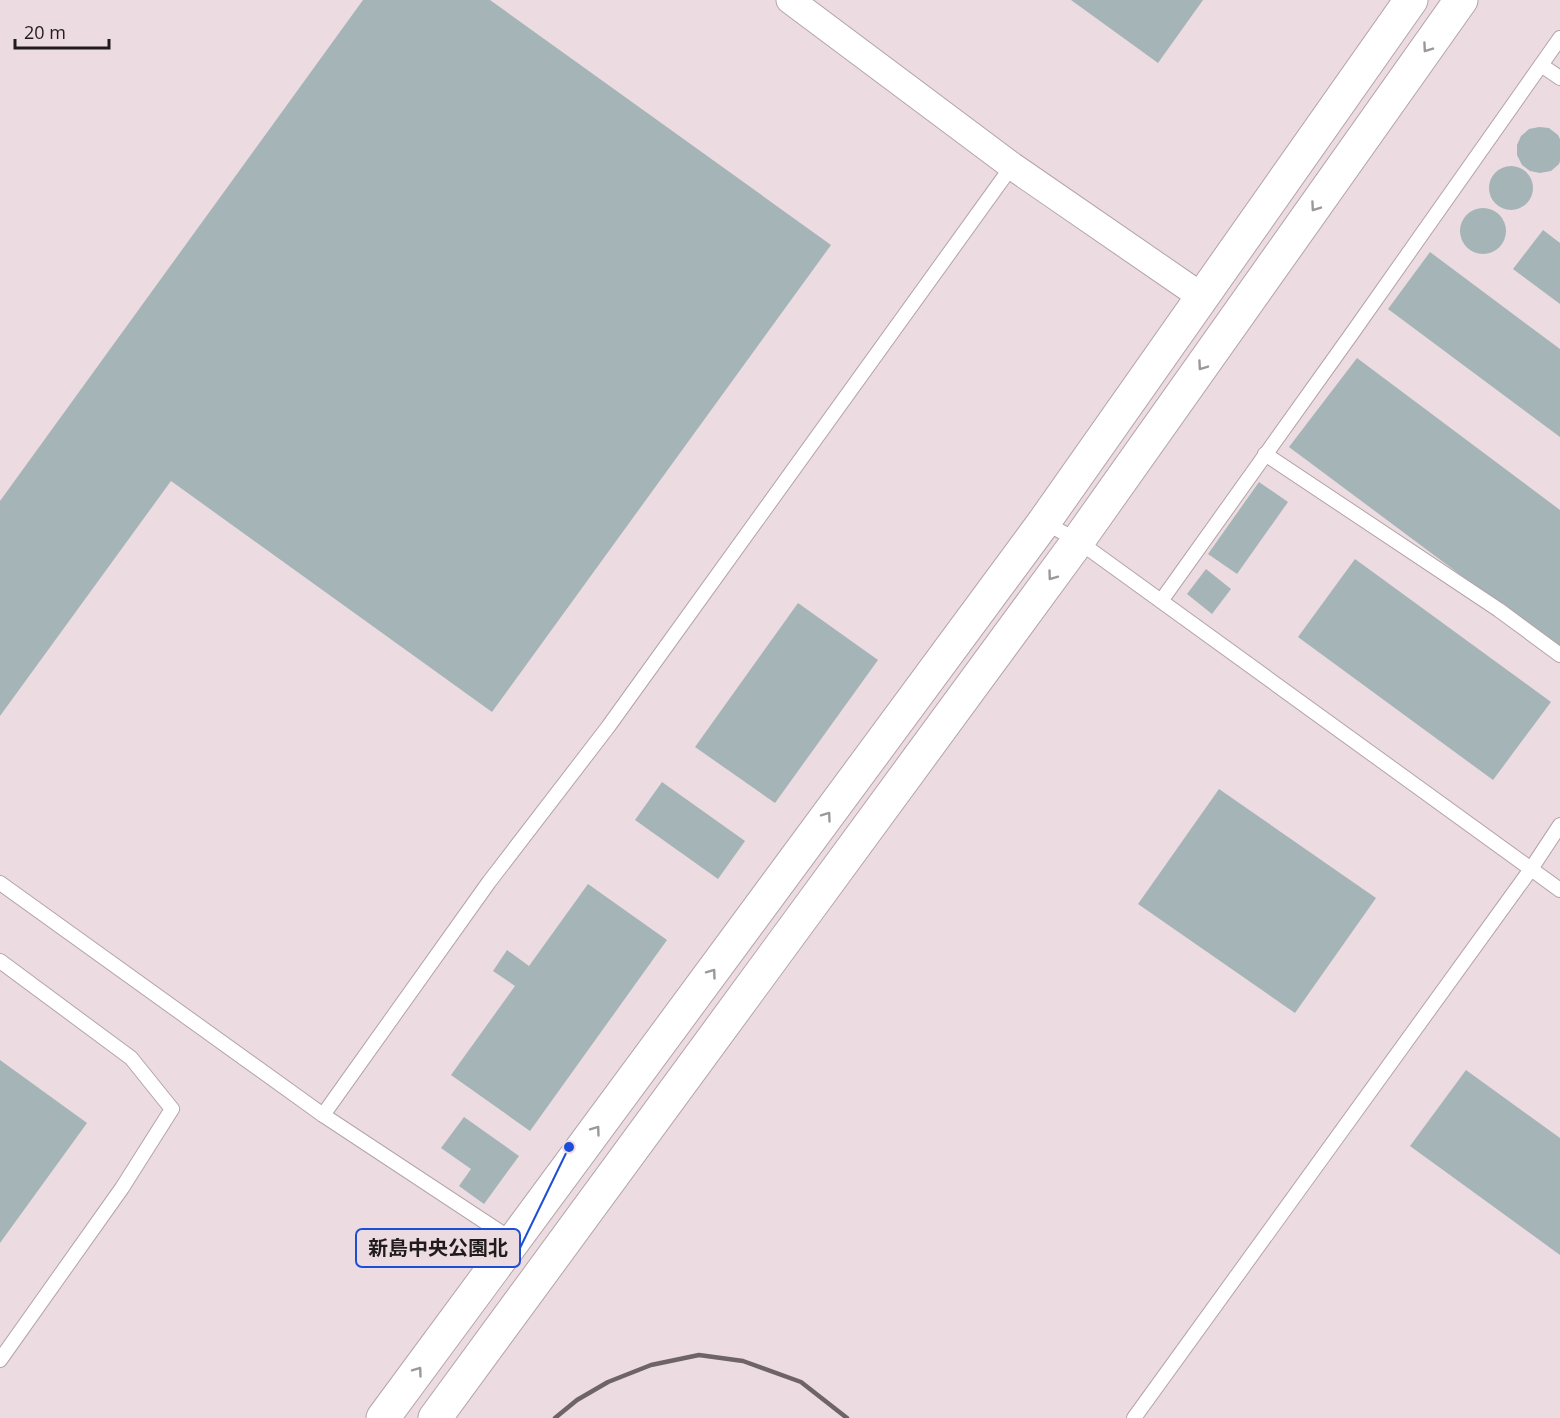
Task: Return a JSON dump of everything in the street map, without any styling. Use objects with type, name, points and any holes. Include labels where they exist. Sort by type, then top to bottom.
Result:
[{"type":"street","points":[[789,0],[1012,166],[1202,297]]},
{"type":"street","points":[[383,1418],[1044,522],[1411,0]]},
{"type":"street","points":[[435,1418],[1078,541],[1461,0]]},
{"type":"lane","points":[[1161,601],[1560,38]]},
{"type":"lane","points":[[1540,65],[1560,78]]},
{"type":"lane","points":[[323,1115],[489,882],[608,727],[1012,166]]},
{"type":"lane","points":[[1265,454],[1499,610],[1560,655]]},
{"type":"lane","points":[[1044,522],[1078,541],[1560,890]]},
{"type":"lane","points":[[1134,1418],[1531,869],[1560,825]]},
{"type":"lane","points":[[0,883],[323,1115],[514,1241]]},
{"type":"lane","points":[[0,961],[131,1058],[172,1110],[122,1188],[0,1360]]},
{"type":"building","points":[[363,0],[490,0],[831,245],[492,712],[171,481],[0,716],[0,501]]},
{"type":"building","points":[[1071,0],[1203,0],[1158,63]]},
{"type":"building","points":[[1549,128],[1560,139],[1559,164],[1551,171],[1540,173],[1530,171],[1522,165],[1517,155],[1517,145],[1521,136],[1529,129]]},
{"type":"building","points":[[1511,166],[1520,167],[1527,172],[1532,179],[1532,197],[1527,204],[1520,209],[1511,210],[1502,209],[1495,204],[1490,197],[1489,188],[1490,179],[1495,172],[1502,167]]},
{"type":"building","points":[[1483,208],[1499,215],[1506,231],[1499,247],[1483,254],[1467,247],[1460,231],[1467,215]]},
{"type":"building","points":[[1543,230],[1560,243],[1560,304],[1513,269]]},
{"type":"building","points":[[1430,252],[1560,349],[1560,437],[1388,309]]},
{"type":"building","points":[[1357,358],[1560,510],[1560,649],[1289,447]]},
{"type":"building","points":[[1259,482],[1288,502],[1237,574],[1208,554]]},
{"type":"building","points":[[1355,559],[1551,702],[1493,780],[1298,637]]},
{"type":"building","points":[[1206,569],[1231,589],[1212,614],[1187,594]]},
{"type":"building","points":[[798,603],[878,660],[775,803],[695,747]]},
{"type":"building","points":[[662,782],[745,841],[718,879],[635,820]]},
{"type":"building","points":[[1219,789],[1376,898],[1295,1013],[1138,904]]},
{"type":"building","points":[[588,884],[667,940],[530,1131],[451,1075],[515,986],[493,971],[507,950],[529,966]]},
{"type":"building","points":[[0,1060],[87,1123],[0,1243]]},
{"type":"building","points":[[1466,1070],[1560,1138],[1560,1255],[1410,1146]]},
{"type":"building","points":[[464,1117],[519,1156],[484,1204],[459,1186],[471,1169],[441,1148]]},
{"type":"railway","points":[[555,1418],[577,1400],[608,1382],[651,1365],[699,1355],[743,1361],[801,1382],[847,1418]]},
{"type":"place","name":"新島中央公園北","points":[[569,1147]]}]
